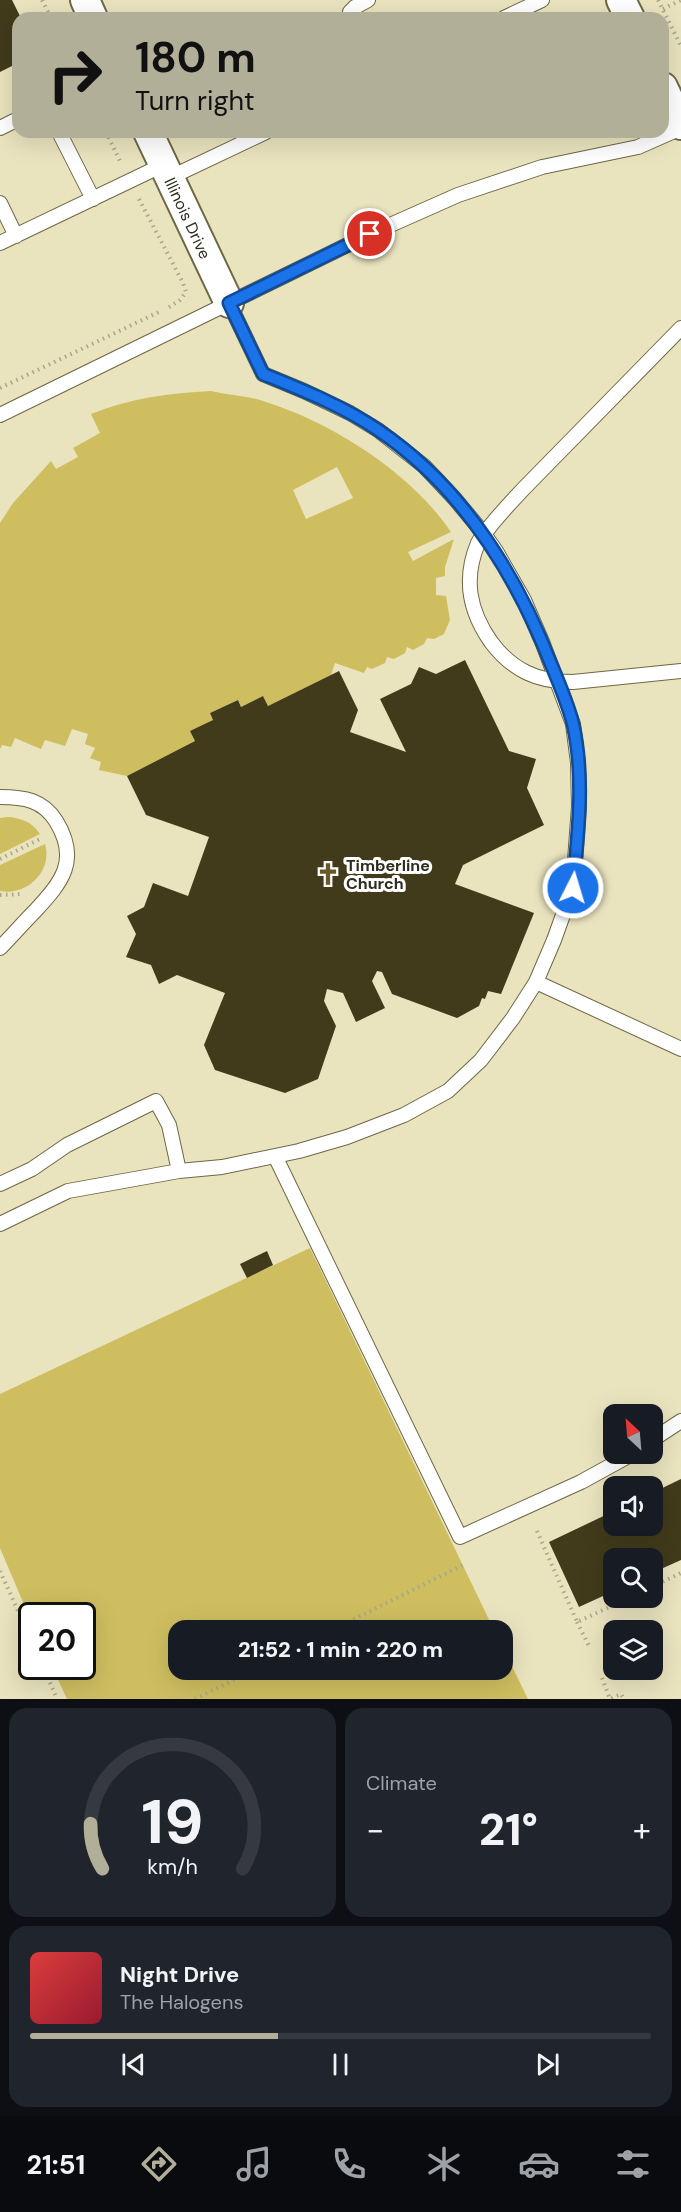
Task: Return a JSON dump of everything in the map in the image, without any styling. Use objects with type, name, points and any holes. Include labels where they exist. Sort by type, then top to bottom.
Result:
[{"type":"street","points":[[669,101],[681,128]]},
{"type":"street","name":"Illinois Drive","points":[[151,138],[229,303]]},
{"type":"lane","points":[[350,12],[368,0]]},
{"type":"lane","points":[[516,12],[540,0]]},
{"type":"lane","points":[[62,138],[93,199]]},
{"type":"lane","points":[[0,243],[93,199],[251,138]]},
{"type":"lane","points":[[0,415],[370,234],[458,195],[542,167],[638,147],[658,138]]},
{"type":"lane","points":[[0,204],[16,236]]},
{"type":"lane","points":[[0,1224],[68,1191],[179,1171],[222,1167],[299,1151],[366,1130],[404,1115],[448,1091],[481,1060],[513,1018],[536,982],[573,888],[579,806],[578,763],[573,724],[524,600],[484,534],[424,466],[378,430],[350,413],[263,374],[229,303]]},
{"type":"lane","points":[[681,328],[508,505],[484,534],[478,542],[470,568],[469,592],[474,611],[488,638],[502,657],[523,672],[558,682],[681,671]]},
{"type":"lane","points":[[0,797],[30,800],[44,806],[61,829],[67,846],[68,860],[64,875],[52,893],[0,948]]},
{"type":"lane","points":[[536,982],[681,1049]]},
{"type":"lane","points":[[0,1184],[32,1168],[67,1144],[156,1101],[169,1125],[179,1171]]},
{"type":"lane","points":[[275,1156],[460,1537],[581,1482],[614,1464]]},
{"type":"lane","points":[[663,1433],[681,1421]]},
{"type":"path","points":[[658,0],[664,12]]},
{"type":"path","points":[[663,9],[681,0]]},
{"type":"path","points":[[669,21],[681,46]]},
{"type":"path","points":[[109,138],[121,161]]},
{"type":"path","points":[[0,388],[169,307],[180,300],[186,292],[138,197]]},
{"type":"path","points":[[0,859],[46,836],[44,831]]},
{"type":"path","points":[[0,895],[12,896],[26,892]]},
{"type":"path","points":[[537,1531],[589,1646]]},
{"type":"path","points":[[352,1620],[463,1565]]},
{"type":"path","points":[[0,1571],[18,1611]]},
{"type":"path","points":[[663,1582],[681,1573]]},
{"type":"path","points":[[577,1622],[607,1608]]},
{"type":"path","points":[[602,1678],[610,1699],[621,1694],[624,1699]]},
{"type":"path","points":[[48,1680],[57,1699]]},
{"type":"path","points":[[195,1699],[234,1680]]},
{"type":"shaded area","points":[[211,391],[253,398],[292,411],[318,423],[369,453],[415,490],[451,532],[408,552],[413,561],[454,539],[445,567],[445,576],[436,578],[436,595],[446,596],[450,620],[444,634],[434,639],[427,638],[424,644],[413,650],[407,647],[405,653],[394,659],[387,657],[385,663],[372,669],[367,667],[364,673],[335,663],[331,675],[268,706],[263,696],[241,707],[238,700],[210,713],[213,720],[191,732],[195,741],[127,776],[99,770],[101,762],[90,758],[95,748],[85,744],[88,734],[72,729],[65,746],[45,740],[41,749],[15,738],[11,747],[2,745],[0,749],[0,523],[13,503],[51,461],[56,469],[78,457],[73,448],[100,433],[91,414],[135,400]],"holes":[[[337,467],[353,498],[306,519],[293,490]]]},
{"type":"shaded area","points":[[8,817],[26,821],[40,834],[0,854],[0,818]]},
{"type":"shaded area","points":[[45,844],[45,863],[36,879],[20,890],[0,891],[0,865]]},
{"type":"shaded area","points":[[310,1248],[489,1620],[168,1620],[168,1680],[513,1680],[513,1668],[528,1699],[67,1699],[58,1680],[96,1680],[96,1602],[23,1602],[0,1548],[0,1394]]},
{"type":"building","points":[[0,0],[12,0],[18,12],[12,12],[12,66],[0,72]]},
{"type":"building","name":"Timberline Church","points":[[465,660],[509,751],[536,759],[527,788],[544,825],[463,865],[455,884],[534,913],[501,994],[488,991],[479,1006],[457,1018],[392,994],[382,972],[377,971],[372,981],[385,1008],[356,1022],[343,993],[327,989],[324,1001],[336,1026],[318,1079],[285,1093],[215,1070],[204,1045],[225,993],[177,975],[159,984],[151,965],[126,957],[136,934],[127,916],[144,907],[153,883],[188,896],[209,837],[146,815],[127,776],[195,741],[190,731],[213,720],[210,713],[238,700],[241,707],[263,696],[268,706],[339,671],[358,710],[350,732],[406,752],[380,699],[411,684],[419,667],[436,674]]},
{"type":"building","points":[[267,1251],[273,1265],[247,1278],[240,1264]]},
{"type":"building","points":[[681,1479],[681,1560],[663,1568],[663,1548],[603,1548],[603,1596],[579,1607],[549,1542],[603,1516],[603,1536],[663,1536],[663,1488]]},
{"type":"place","name":"Timberline Church","points":[[328,874]]},
{"type":"route","points":[[370,234],[229,303],[263,374],[350,413],[378,430],[424,466],[455,499],[496,551],[524,600],[573,724],[578,763],[579,806],[573,888]]}]
